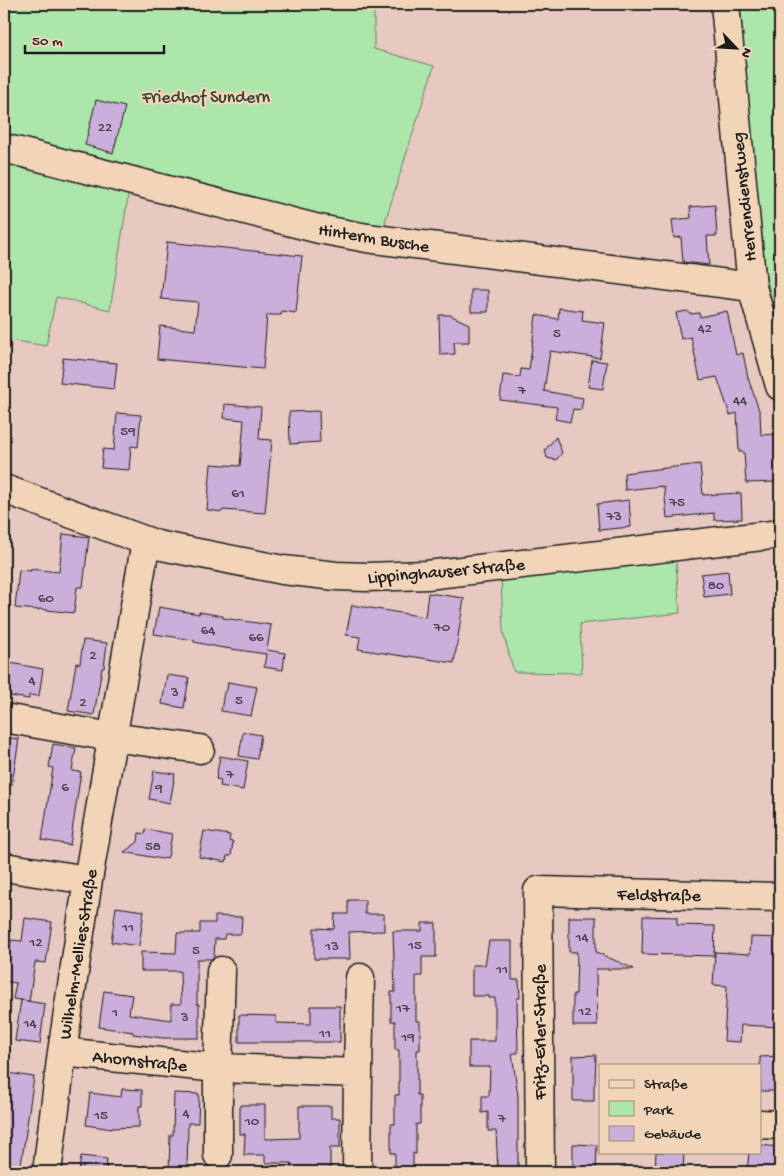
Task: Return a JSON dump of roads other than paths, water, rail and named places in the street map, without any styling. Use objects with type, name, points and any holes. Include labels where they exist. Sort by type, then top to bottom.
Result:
[{"type":"street","name":"Herrendienstweg","points":[[725,4],[752,288],[780,386]]},
{"type":"street","name":"Hinterm Busche","points":[[4,148],[309,226],[367,238],[752,288]]},
{"type":"street","name":"Lippinghauser Straße","points":[[4,488],[157,545],[283,570],[336,576],[427,575],[780,534]]},
{"type":"street","name":"Wilhelm-Mellies-Straße","points":[[47,1172],[62,1052],[88,880],[146,541]]},
{"type":"street","points":[[4,718],[112,737],[200,749]]},
{"type":"street","points":[[4,867],[88,880]]},
{"type":"street","name":"Feldstraße","points":[[538,891],[780,897]]},
{"type":"street","name":"Fritz-Erler-Straße","points":[[538,891],[540,1172]]},
{"type":"street","points":[[218,1155],[221,971]]},
{"type":"street","points":[[357,1170],[360,978]]},
{"type":"street","name":"Ahornstraße","points":[[62,1052],[218,1068],[358,1073]]},
{"type":"street","points":[[762,1124],[780,1125]]},
{"type":"park label","name":"Friedhof Sundern","points":[[206,96]]}]
